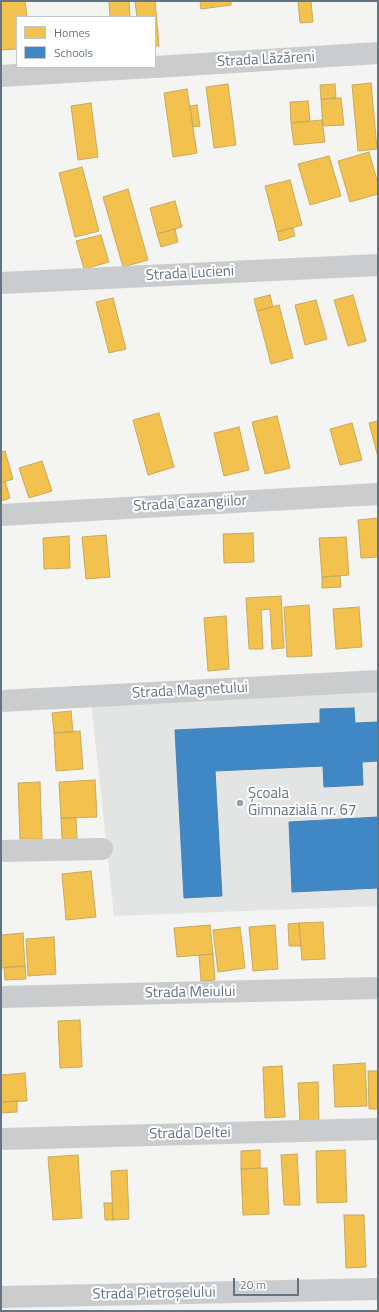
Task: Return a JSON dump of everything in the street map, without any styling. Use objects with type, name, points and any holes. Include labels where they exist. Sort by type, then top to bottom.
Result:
[{"type":"street","name":"Strada Lăzăreni","points":[[156,67],[378,53]]},
{"type":"street","name":"Strada Lăzăreni","points":[[1,76],[137,68]]},
{"type":"street","name":"Strada Lucieni","points":[[1,283],[378,265]]},
{"type":"street","name":"Strada Cazangiilor","points":[[1,515],[378,494]]},
{"type":"street","name":"Strada Magnetului","points":[[1,701],[378,681]]},
{"type":"street","points":[[1,851],[102,850]]},
{"type":"street","name":"Strada Meiului","points":[[1,998],[378,988]]},
{"type":"street","name":"Strada Deltei","points":[[1,1139],[378,1129]]},
{"type":"street","name":"Strada Pietroșelului","points":[[1,1297],[378,1289]]},
{"type":"shaded area","name":"Școala Gimnazială nr. 67","points":[[378,686],[378,906],[114,916],[91,700]]},
{"type":"building: Homes","points":[[1,1],[25,1],[27,16],[16,16],[16,49],[1,50]]},
{"type":"building: Homes","points":[[109,1],[129,1],[130,16],[110,16]]},
{"type":"building: Homes","points":[[135,1],[155,1],[159,46],[156,46],[156,16],[137,16]]},
{"type":"building: Homes","points":[[200,1],[231,1],[231,5],[201,9]]},
{"type":"building: Homes","points":[[298,1],[311,1],[313,22],[300,23]]},
{"type":"building: Homes","points":[[371,83],[377,149],[358,151],[352,85]]},
{"type":"building: Homes","points":[[228,84],[236,145],[214,148],[206,87]]},
{"type":"building: Homes","points":[[335,84],[336,98],[321,99],[320,85]]},
{"type":"building: Homes","points":[[187,89],[197,153],[173,157],[164,93]]},
{"type":"building: Homes","points":[[341,98],[344,125],[323,126],[321,99]]},
{"type":"building: Homes","points":[[308,101],[310,121],[291,123],[290,102]]},
{"type":"building: Homes","points":[[91,103],[98,157],[78,160],[71,106]]},
{"type":"building: Homes","points":[[197,105],[200,126],[193,127],[190,106]]},
{"type":"building: Homes","points":[[322,120],[325,142],[294,145],[291,123]]},
{"type":"building: Homes","points":[[369,152],[378,184],[378,194],[350,202],[338,161]]},
{"type":"building: Homes","points":[[329,156],[341,196],[310,205],[298,164]]},
{"type":"building: Homes","points":[[82,167],[99,231],[75,237],[59,173]]},
{"type":"building: Homes","points":[[290,180],[302,225],[277,232],[265,186]]},
{"type":"building: Homes","points":[[128,189],[148,260],[123,267],[103,197]]},
{"type":"building: Homes","points":[[175,201],[182,227],[157,234],[150,208]]},
{"type":"building: Homes","points":[[293,228],[295,236],[279,241],[277,232]]},
{"type":"building: Homes","points":[[175,229],[178,242],[161,247],[157,234]]},
{"type":"building: Homes","points":[[101,235],[109,262],[84,269],[76,241]]},
{"type":"building: Homes","points":[[270,295],[273,307],[257,311],[254,299]]},
{"type":"building: Homes","points":[[353,295],[366,341],[348,346],[334,300]]},
{"type":"building: Homes","points":[[113,298],[126,349],[109,353],[96,302]]},
{"type":"building: Homes","points":[[316,300],[327,339],[305,345],[295,305]]},
{"type":"building: Homes","points":[[279,305],[293,358],[271,364],[257,311]]},
{"type":"building: Homes","points":[[159,413],[174,467],[148,475],[133,420]]},
{"type":"building: Homes","points":[[277,416],[290,468],[265,474],[252,422]]},
{"type":"building: Homes","points":[[378,421],[378,457],[369,423]]},
{"type":"building: Homes","points":[[352,423],[362,460],[340,465],[330,429]]},
{"type":"building: Homes","points":[[239,427],[249,470],[224,476],[214,433]]},
{"type":"building: Homes","points":[[5,451],[13,479],[1,483],[1,452]]},
{"type":"building: Homes","points":[[42,461],[52,491],[29,498],[19,468]]},
{"type":"building: Homes","points":[[5,481],[10,498],[1,501],[1,483]]},
{"type":"building: Homes","points":[[378,518],[378,557],[361,558],[358,520]]},
{"type":"building: Homes","points":[[253,533],[254,562],[224,563],[223,534]]},
{"type":"building: Homes","points":[[106,535],[110,577],[86,579],[82,537]]},
{"type":"building: Homes","points":[[69,536],[70,568],[44,569],[43,538]]},
{"type":"building: Homes","points":[[346,537],[349,575],[322,577],[319,538]]},
{"type":"building: Homes","points":[[340,576],[341,587],[322,588],[322,577]]},
{"type":"building: Homes","points":[[281,596],[284,648],[272,649],[270,609],[261,610],[263,649],[249,649],[246,598]]},
{"type":"building: Homes","points":[[309,605],[312,656],[287,657],[284,607]]},
{"type":"building: Homes","points":[[359,607],[362,647],[336,649],[333,609]]},
{"type":"building: Homes","points":[[226,616],[229,669],[208,671],[204,618]]},
{"type":"building: Homes","points":[[71,711],[73,732],[54,733],[52,713]]},
{"type":"building: Homes","points":[[80,731],[83,769],[56,771],[54,733]]},
{"type":"building: Homes","points":[[95,780],[97,817],[61,818],[59,782]]},
{"type":"building: Homes","points":[[40,782],[42,839],[20,839],[18,783]]},
{"type":"building: Homes","points":[[61,818],[76,818],[77,839],[62,839]]},
{"type":"building: Homes","points":[[91,871],[96,917],[66,920],[62,874]]},
{"type":"building: Homes","points":[[323,922],[325,959],[302,960],[299,923]]},
{"type":"building: Homes","points":[[299,923],[301,946],[289,946],[288,924]]},
{"type":"building: Homes","points":[[210,925],[213,954],[177,957],[174,928]]},
{"type":"building: Homes","points":[[275,925],[278,969],[253,971],[249,927]]},
{"type":"building: Homes","points":[[240,927],[245,968],[218,972],[213,930]]},
{"type":"building: Homes","points":[[23,933],[25,966],[1,968],[1,935]]},
{"type":"building: Homes","points":[[54,937],[56,974],[28,976],[26,939]]},
{"type":"building: Homes","points":[[213,954],[215,980],[201,981],[199,955]]},
{"type":"building: Homes","points":[[25,966],[26,979],[5,980],[4,967]]},
{"type":"building: Homes","points":[[80,1020],[82,1067],[60,1068],[58,1021]]},
{"type":"building: Homes","points":[[365,1063],[367,1106],[335,1107],[333,1065]]},
{"type":"building: Homes","points":[[282,1066],[285,1117],[265,1118],[263,1067]]},
{"type":"building: Homes","points":[[368,1071],[378,1071],[378,1109],[369,1109]]},
{"type":"building: Homes","points":[[25,1073],[27,1101],[1,1102],[1,1075]]},
{"type":"building: Homes","points":[[318,1082],[319,1122],[300,1123],[298,1083]]},
{"type":"building: Homes","points":[[17,1101],[17,1112],[1,1113],[1,1102]]},
{"type":"building: Homes","points":[[260,1150],[260,1168],[241,1169],[241,1151]]},
{"type":"building: Homes","points":[[345,1150],[347,1202],[317,1203],[316,1151]]},
{"type":"building: Homes","points":[[297,1154],[300,1205],[284,1205],[281,1155]]},
{"type":"building: Homes","points":[[78,1155],[82,1218],[53,1220],[48,1157]]},
{"type":"building: Homes","points":[[267,1168],[269,1214],[243,1215],[241,1169]]},
{"type":"building: Homes","points":[[127,1170],[129,1219],[113,1220],[111,1171]]},
{"type":"building: Homes","points":[[104,1203],[112,1203],[113,1220],[105,1220]]},
{"type":"building: Homes","points":[[344,1215],[364,1215],[366,1267],[346,1268]]},
{"type":"building: Schools","name":"Școala Gimnazială nr. 67","points":[[354,708],[355,723],[378,722],[378,761],[362,762],[363,785],[324,787],[323,766],[215,771],[222,896],[184,898],[175,730],[320,723],[320,709]]},
{"type":"building: Schools","points":[[378,817],[378,888],[292,892],[289,822]]},
{"type":"place","name":"Școala Gimnazială nr. 67","points":[[240,803]]}]
